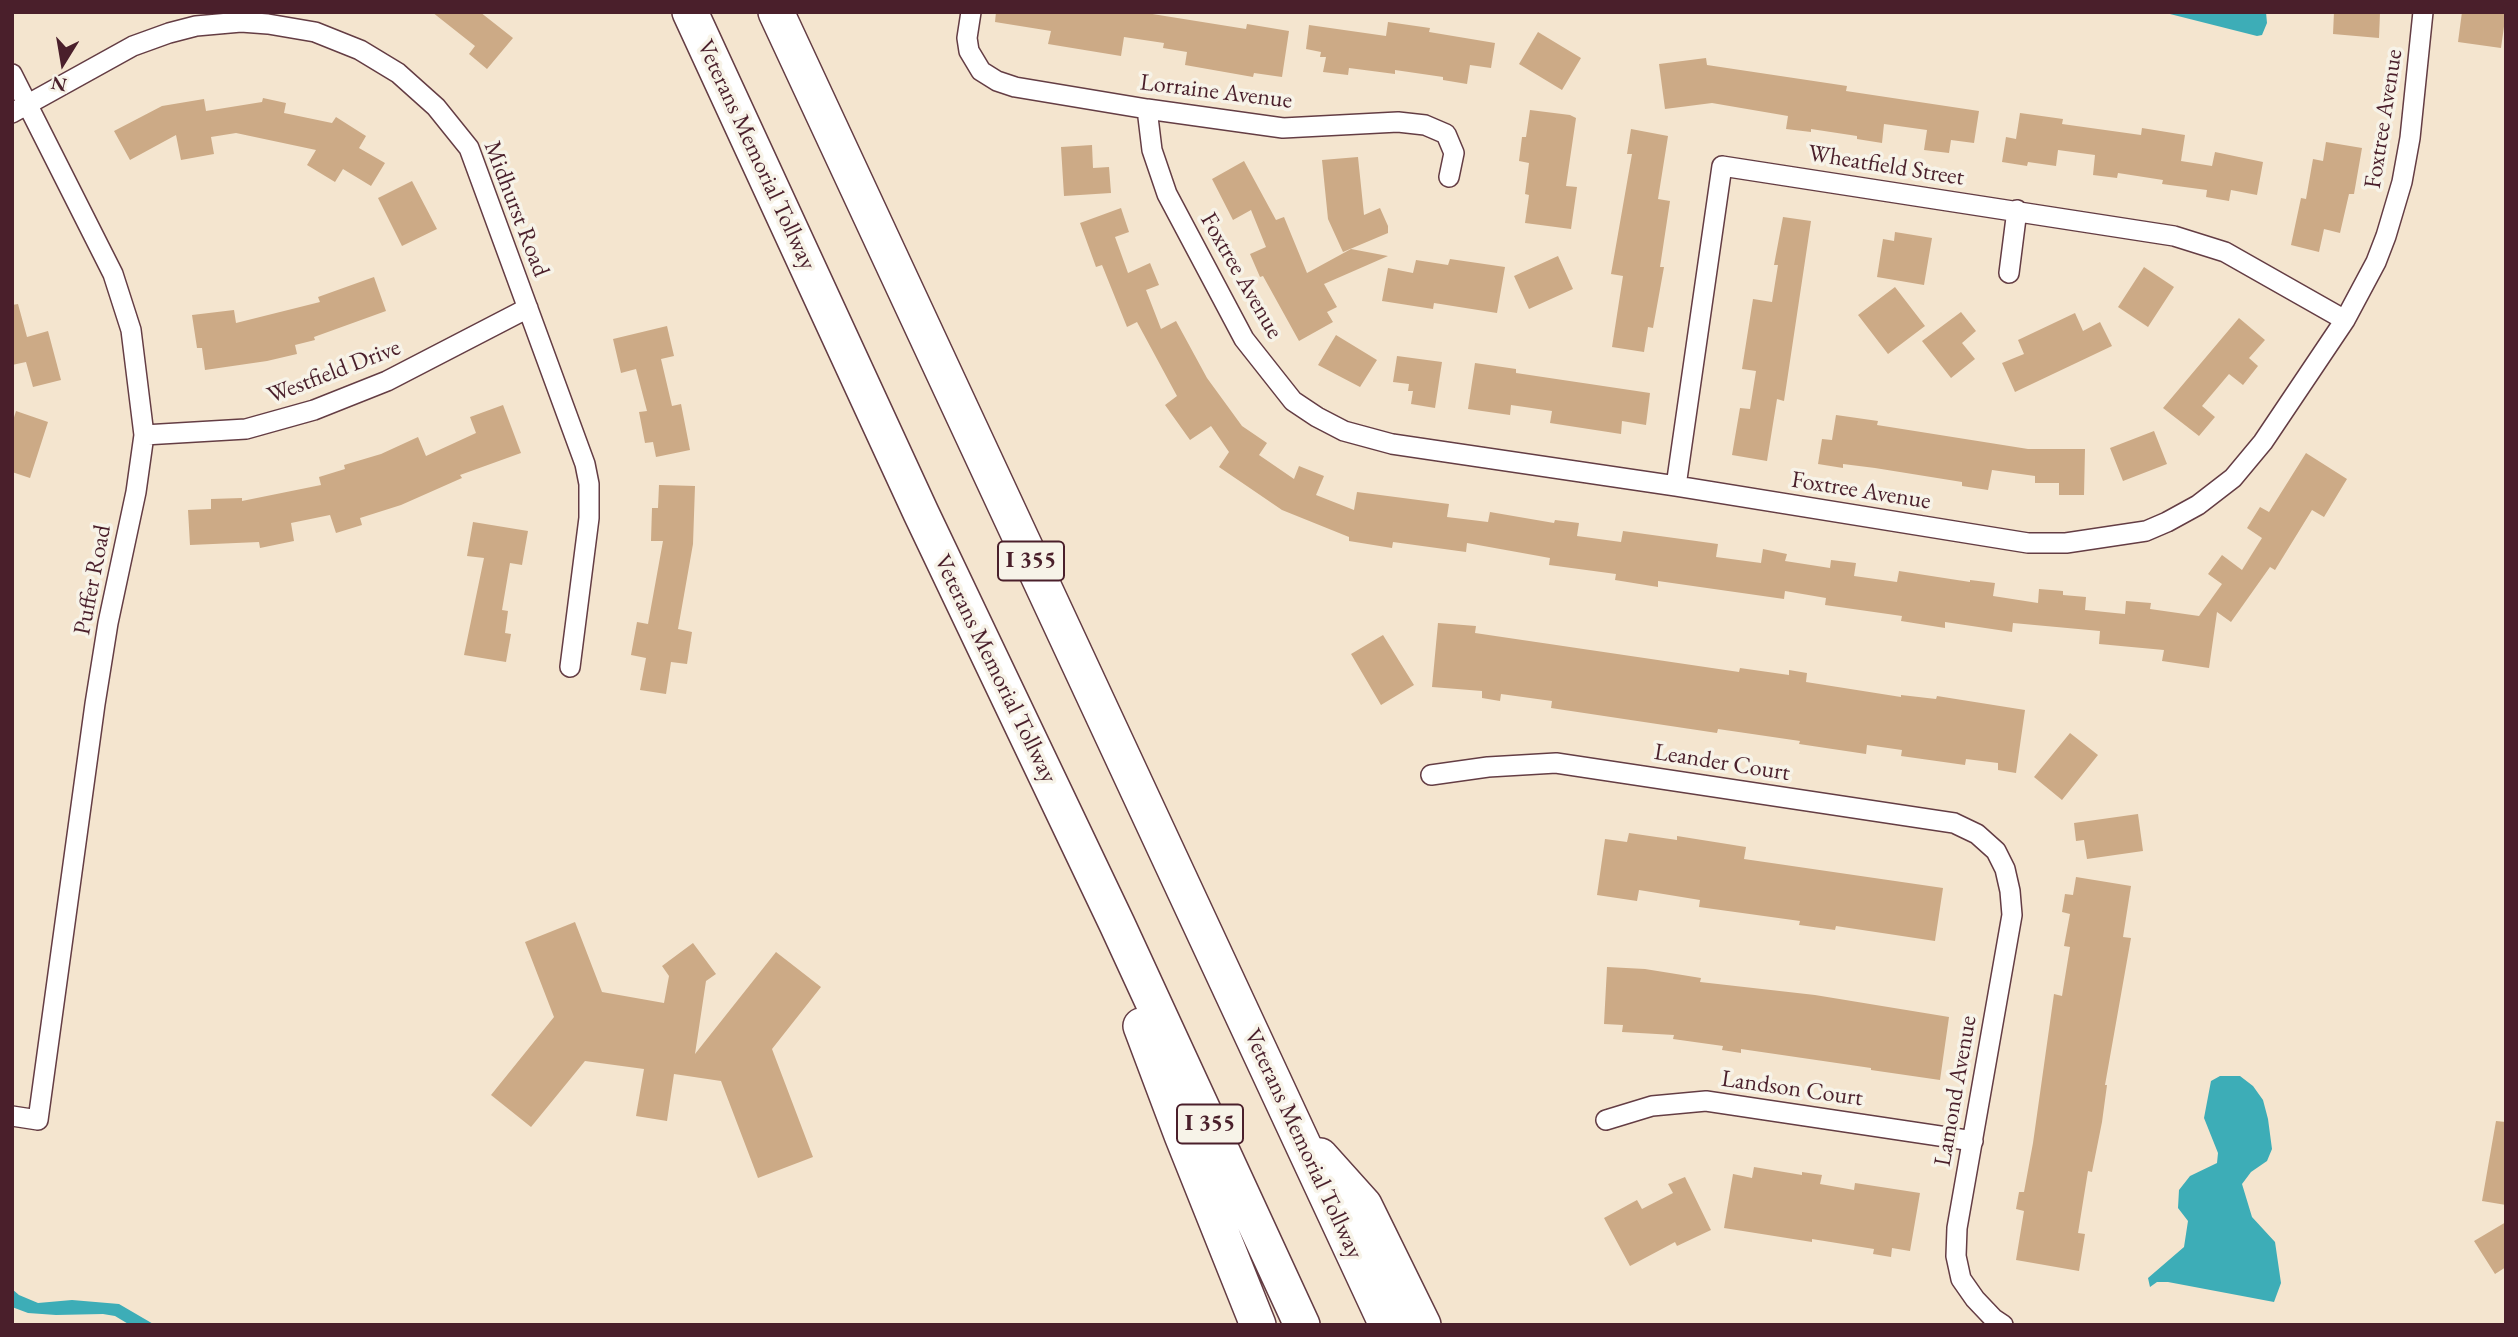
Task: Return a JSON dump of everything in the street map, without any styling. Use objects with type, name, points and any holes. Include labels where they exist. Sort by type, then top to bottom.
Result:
[{"type":"highway","name":"Veterans Memorial Tollway","points":[[690,12],[921,513],[1117,924],[1302,1325]]},
{"type":"highway","name":"Veterans Memorial Tollway","points":[[776,12],[1387,1325]]},
{"type":"highway","points":[[1117,924],[1142,1029],[1258,1325]]},
{"type":"highway","points":[[1299,1133],[1364,1205],[1423,1325]]},
{"type":"street","name":"Lorraine Avenue","points":[[971,12],[967,38],[969,51],[981,71],[997,81],[1016,87],[1147,109],[1283,128],[1398,122],[1425,125],[1446,134],[1454,153],[1449,177]]},
{"type":"street","name":"Foxtree Avenue","points":[[1147,109],[1152,150],[1167,194],[1244,339],[1293,401],[1317,418],[1344,431],[1371,440],[2028,542],[2066,543],[2146,531],[2198,505],[2233,478],[2263,443],[2345,320],[2381,249],[2402,182],[2410,138],[2423,12]]},
{"type":"street","name":"Midhurst Road","points":[[19,109],[133,46],[196,26],[241,22],[315,32],[335,39],[380,61],[419,90],[436,107],[469,148],[586,464],[589,518],[570,667]]},
{"type":"street","name":"Puffer Road","points":[[12,74],[19,109],[94,233],[113,274],[131,330],[144,435],[136,492],[108,624],[95,704],[38,1120],[12,1116]]},
{"type":"street","name":"Wheatfield Street","points":[[1676,486],[1722,166],[2150,231],[2199,243],[2225,252],[2345,320]]},
{"type":"street","points":[[2009,273],[2017,210]]},
{"type":"street","name":"Westfield Drive","points":[[144,435],[246,429],[314,410],[387,381],[528,308]]},
{"type":"street","name":"Leander Court","points":[[1431,775],[1488,766],[1556,763],[1954,823],[1977,834],[1996,851]]},
{"type":"street","name":"Lamond Avenue","points":[[1996,851],[2005,869],[2012,915],[1957,1228],[1956,1256],[1961,1279],[1975,1299],[2003,1325]]},
{"type":"street","name":"Landson Court","points":[[1606,1120],[1652,1106],[1706,1101],[1973,1141]]},
{"type":"water","points":[[2162,12],[2266,12],[2267,23],[2262,35],[2257,36]]},
{"type":"water","points":[[2220,1076],[2240,1076],[2253,1086],[2263,1100],[2268,1119],[2272,1149],[2267,1161],[2251,1172],[2242,1184],[2252,1217],[2275,1242],[2281,1283],[2274,1302],[2168,1282],[2157,1282],[2150,1287],[2148,1278],[2184,1247],[2188,1221],[2178,1208],[2179,1190],[2190,1176],[2217,1163],[2218,1153],[2204,1118],[2211,1081]]},
{"type":"water","points":[[12,1289],[38,1303],[72,1300],[119,1304],[155,1325],[130,1325],[115,1316],[103,1314],[28,1313],[12,1307]]},
{"type":"building","points":[[432,12],[480,12],[513,38],[487,69],[469,54],[475,46]]},
{"type":"building","points":[[996,12],[1140,12],[1246,29],[1247,24],[1289,31],[1282,77],[1254,73],[1253,77],[1185,65],[1187,52],[1163,48],[1164,43],[1124,37],[1121,56],[1048,44],[1051,31],[995,22]]},
{"type":"building","points":[[2334,12],[2380,13],[2379,38],[2333,34]]},
{"type":"building","points":[[2462,12],[2506,12],[2501,48],[2458,42]]},
{"type":"building","points":[[1388,22],[1430,28],[1429,32],[1495,43],[1491,68],[1470,65],[1467,84],[1443,80],[1443,77],[1395,70],[1395,74],[1349,68],[1348,75],[1323,72],[1326,57],[1320,57],[1321,52],[1306,49],[1309,25],[1386,36]]},
{"type":"building","points":[[1538,32],[1581,58],[1562,90],[1519,64]]},
{"type":"building","points":[[1706,58],[1707,65],[1847,86],[1846,91],[1979,111],[1974,143],[1951,140],[1949,153],[1924,150],[1927,130],[1884,124],[1882,143],[1811,129],[1811,132],[1786,129],[1788,116],[1712,103],[1665,109],[1659,64]]},
{"type":"building","points":[[263,98],[286,103],[284,113],[332,123],[336,117],[366,136],[359,148],[385,163],[371,186],[343,169],[335,182],[307,165],[316,150],[236,133],[211,137],[214,154],[181,160],[176,135],[130,160],[114,131],[162,106],[204,99],[206,111],[262,102]]},
{"type":"building","points":[[1530,110],[1576,118],[1566,186],[1577,187],[1571,229],[1525,223],[1529,195],[1525,194],[1529,163],[1519,161],[1522,137],[1526,137]]},
{"type":"building","points":[[2020,113],[2063,119],[2062,124],[2141,135],[2142,128],[2185,135],[2181,161],[2212,166],[2215,152],[2263,162],[2257,195],[2231,190],[2229,201],[2206,197],[2207,190],[2162,184],[2163,180],[2118,173],[2117,178],[2093,175],[2095,155],[2058,150],[2056,166],[2028,162],[2027,166],[2002,162],[2006,137],[2016,139]]},
{"type":"building","points":[[1631,129],[1668,136],[1658,199],[1670,201],[1660,267],[1664,267],[1653,328],[1648,327],[1644,352],[1612,347],[1623,276],[1611,274],[1632,154],[1627,154]]},
{"type":"building","points":[[2326,142],[2362,148],[2354,194],[2349,194],[2340,233],[2324,229],[2319,252],[2291,245],[2301,198],[2306,199],[2313,159],[2323,161]]},
{"type":"building","points":[[1092,145],[1093,168],[1109,167],[1111,193],[1064,196],[1061,147]]},
{"type":"building","points":[[1358,157],[1364,215],[1380,208],[1388,226],[1388,233],[1343,252],[1328,219],[1322,160]]},
{"type":"building","points":[[1244,161],[1276,220],[1284,217],[1307,273],[1351,249],[1388,256],[1324,284],[1337,307],[1327,312],[1333,322],[1299,341],[1263,276],[1260,277],[1250,254],[1266,247],[1251,210],[1233,220],[1212,179]]},
{"type":"building","points":[[412,181],[437,229],[402,246],[378,198]]},
{"type":"building","points":[[1121,208],[1129,232],[1115,237],[1128,273],[1150,263],[1159,285],[1146,290],[1161,329],[1176,321],[1207,378],[1242,426],[1267,443],[1259,455],[1294,479],[1299,466],[1324,476],[1316,495],[1354,510],[1357,492],[1449,504],[1447,517],[1488,522],[1490,512],[1554,523],[1555,520],[1579,523],[1577,536],[1621,542],[1623,531],[1718,544],[1716,557],[1761,563],[1763,549],[1787,554],[1785,561],[1830,568],[1831,560],[1856,563],[1854,576],[1897,582],[1899,571],[1970,582],[1995,583],[1993,596],[2038,603],[2039,589],[2086,597],[2085,610],[2125,614],[2126,601],[2151,603],[2150,609],[2199,616],[2222,584],[2208,574],[2222,555],[2242,570],[2262,538],[2247,528],[2260,507],[2269,512],[2306,453],[2347,479],[2324,517],[2312,510],[2275,570],[2270,567],[2231,622],[2217,612],[2209,668],[2162,661],[2164,650],[2099,644],[2100,631],[2013,623],[2012,632],[1945,622],[1945,628],[1901,621],[1902,616],[1825,605],[1826,598],[1785,591],[1784,599],[1658,581],[1658,587],[1615,580],[1616,574],[1549,565],[1550,558],[1467,543],[1466,552],[1393,542],[1392,548],[1349,541],[1349,537],[1282,510],[1219,467],[1229,452],[1211,426],[1190,440],[1165,405],[1177,396],[1137,322],[1127,327],[1102,265],[1096,267],[1080,223]]},
{"type":"building","points":[[1783,217],[1811,221],[1784,401],[1777,399],[1767,461],[1732,455],[1740,408],[1750,409],[1756,371],[1742,369],[1753,299],[1772,302],[1778,265],[1774,265]]},
{"type":"building","points":[[1895,232],[1932,238],[1924,285],[1877,277],[1883,239],[1894,241]]},
{"type":"building","points":[[1558,256],[1573,289],[1529,309],[1514,276]]},
{"type":"building","points":[[1450,259],[1505,267],[1497,313],[1434,303],[1433,309],[1382,301],[1388,268],[1413,273],[1416,260],[1448,265]]},
{"type":"building","points":[[2144,267],[2174,287],[2148,327],[2118,307]]},
{"type":"building","points":[[374,277],[386,311],[314,337],[315,340],[295,345],[297,354],[205,370],[202,348],[197,348],[192,315],[234,310],[236,323],[320,302],[318,297]]},
{"type":"building","points":[[1895,287],[1925,326],[1888,354],[1858,315]]},
{"type":"building","points":[[18,304],[27,337],[48,331],[61,380],[33,387],[26,362],[12,365],[12,305]]},
{"type":"building","points":[[1961,312],[1976,331],[1962,343],[1975,359],[1951,378],[1922,341]]},
{"type":"building","points":[[2075,313],[2083,331],[2100,322],[2112,346],[2015,392],[2002,363],[2024,354],[2018,340]]},
{"type":"building","points":[[2239,318],[2265,340],[2249,358],[2258,366],[2243,385],[2229,374],[2202,406],[2215,417],[2199,436],[2163,408]]},
{"type":"building","points":[[667,326],[674,356],[661,359],[672,406],[681,404],[690,450],[656,457],[653,442],[645,443],[639,412],[647,411],[636,369],[621,373],[613,339]]},
{"type":"building","points":[[1336,335],[1377,360],[1360,387],[1318,365]]},
{"type":"building","points":[[1397,356],[1442,362],[1435,408],[1411,404],[1413,391],[1408,391],[1409,384],[1393,382]]},
{"type":"building","points":[[1475,363],[1516,369],[1516,373],[1650,393],[1646,425],[1622,421],[1621,434],[1550,423],[1552,411],[1511,405],[1510,415],[1468,409]]},
{"type":"building","points":[[503,405],[521,453],[460,475],[462,478],[401,505],[360,518],[362,525],[336,533],[330,515],[291,523],[294,541],[260,548],[259,542],[190,545],[188,510],[211,509],[211,499],[242,498],[242,501],[321,485],[319,477],[345,469],[344,465],[381,454],[418,437],[426,456],[476,433],[470,417]]},
{"type":"building","points":[[16,411],[48,422],[30,478],[12,472],[12,424]]},
{"type":"building","points":[[1836,415],[1878,421],[1877,425],[2028,449],[2085,449],[2084,495],[2059,495],[2059,483],[2035,483],[2035,476],[1992,470],[1988,490],[1962,486],[1962,482],[1875,468],[1843,464],[1843,468],[1818,464],[1822,439],[1832,440]]},
{"type":"building","points":[[2154,431],[2167,464],[2123,481],[2110,448]]},
{"type":"building","points":[[659,485],[695,486],[693,544],[678,629],[692,632],[687,664],[671,662],[666,694],[640,690],[646,658],[631,655],[637,622],[648,624],[663,541],[651,541],[652,508],[658,508]]},
{"type":"building","points":[[473,522],[528,531],[522,565],[510,563],[502,610],[508,611],[505,633],[511,634],[506,662],[464,655],[484,558],[467,556]]},
{"type":"building","points":[[1438,623],[1476,626],[1475,633],[1739,672],[1740,668],[1789,675],[1789,670],[1807,673],[1806,682],[1901,697],[1936,699],[1937,696],[2025,710],[2016,773],[1998,770],[1998,763],[1966,759],[1965,765],[1901,756],[1902,750],[1867,745],[1866,754],[1718,729],[1717,733],[1551,708],[1552,701],[1501,694],[1500,701],[1482,698],[1482,691],[1432,687]]},
{"type":"building","points":[[1383,635],[1414,685],[1381,705],[1351,654]]},
{"type":"building","points":[[2070,733],[2098,755],[2062,800],[2034,777]]},
{"type":"building","points":[[2138,814],[2143,851],[2087,859],[2084,840],[2076,841],[2074,823]]},
{"type":"building","points":[[1629,833],[1677,840],[1677,836],[1746,847],[1744,859],[1943,888],[1935,941],[1836,926],[1835,930],[1799,925],[1800,921],[1699,907],[1700,900],[1639,890],[1637,901],[1597,895],[1605,839],[1627,842]]},
{"type":"building","points":[[2076,877],[2131,886],[2123,937],[2131,938],[2105,1085],[2102,1122],[2092,1172],[2088,1171],[2078,1233],[2085,1234],[2079,1271],[2016,1260],[2024,1211],[2016,1209],[2019,1192],[2024,1192],[2033,1143],[2054,994],[2062,996],[2070,947],[2064,946],[2070,914],[2062,912],[2065,894],[2073,895]]},
{"type":"building","points":[[575,922],[602,992],[664,1003],[669,976],[662,966],[693,943],[716,974],[706,981],[695,1054],[776,952],[821,987],[772,1049],[813,1157],[758,1178],[721,1081],[674,1074],[667,1121],[636,1116],[644,1069],[585,1061],[531,1127],[491,1095],[554,1017],[525,942]]},
{"type":"building","points":[[1607,967],[1645,969],[1701,978],[1700,982],[1815,995],[1949,1017],[1940,1080],[1741,1049],[1741,1053],[1722,1050],[1723,1046],[1673,1039],[1674,1035],[1622,1032],[1623,1025],[1604,1024]]},
{"type":"building","points":[[2496,1121],[2506,1122],[2506,1205],[2482,1201]]},
{"type":"building","points":[[1754,1167],[1802,1175],[1802,1172],[1822,1175],[1820,1184],[1854,1190],[1855,1183],[1920,1193],[1910,1251],[1892,1248],[1891,1257],[1873,1254],[1874,1249],[1724,1228],[1733,1174],[1752,1178]]},
{"type":"building","points":[[1685,1177],[1711,1230],[1677,1246],[1675,1242],[1630,1266],[1604,1218],[1637,1200],[1642,1209],[1673,1193],[1668,1184]]},
{"type":"building","points":[[2506,1222],[2506,1267],[2495,1274],[2474,1241]]}]
